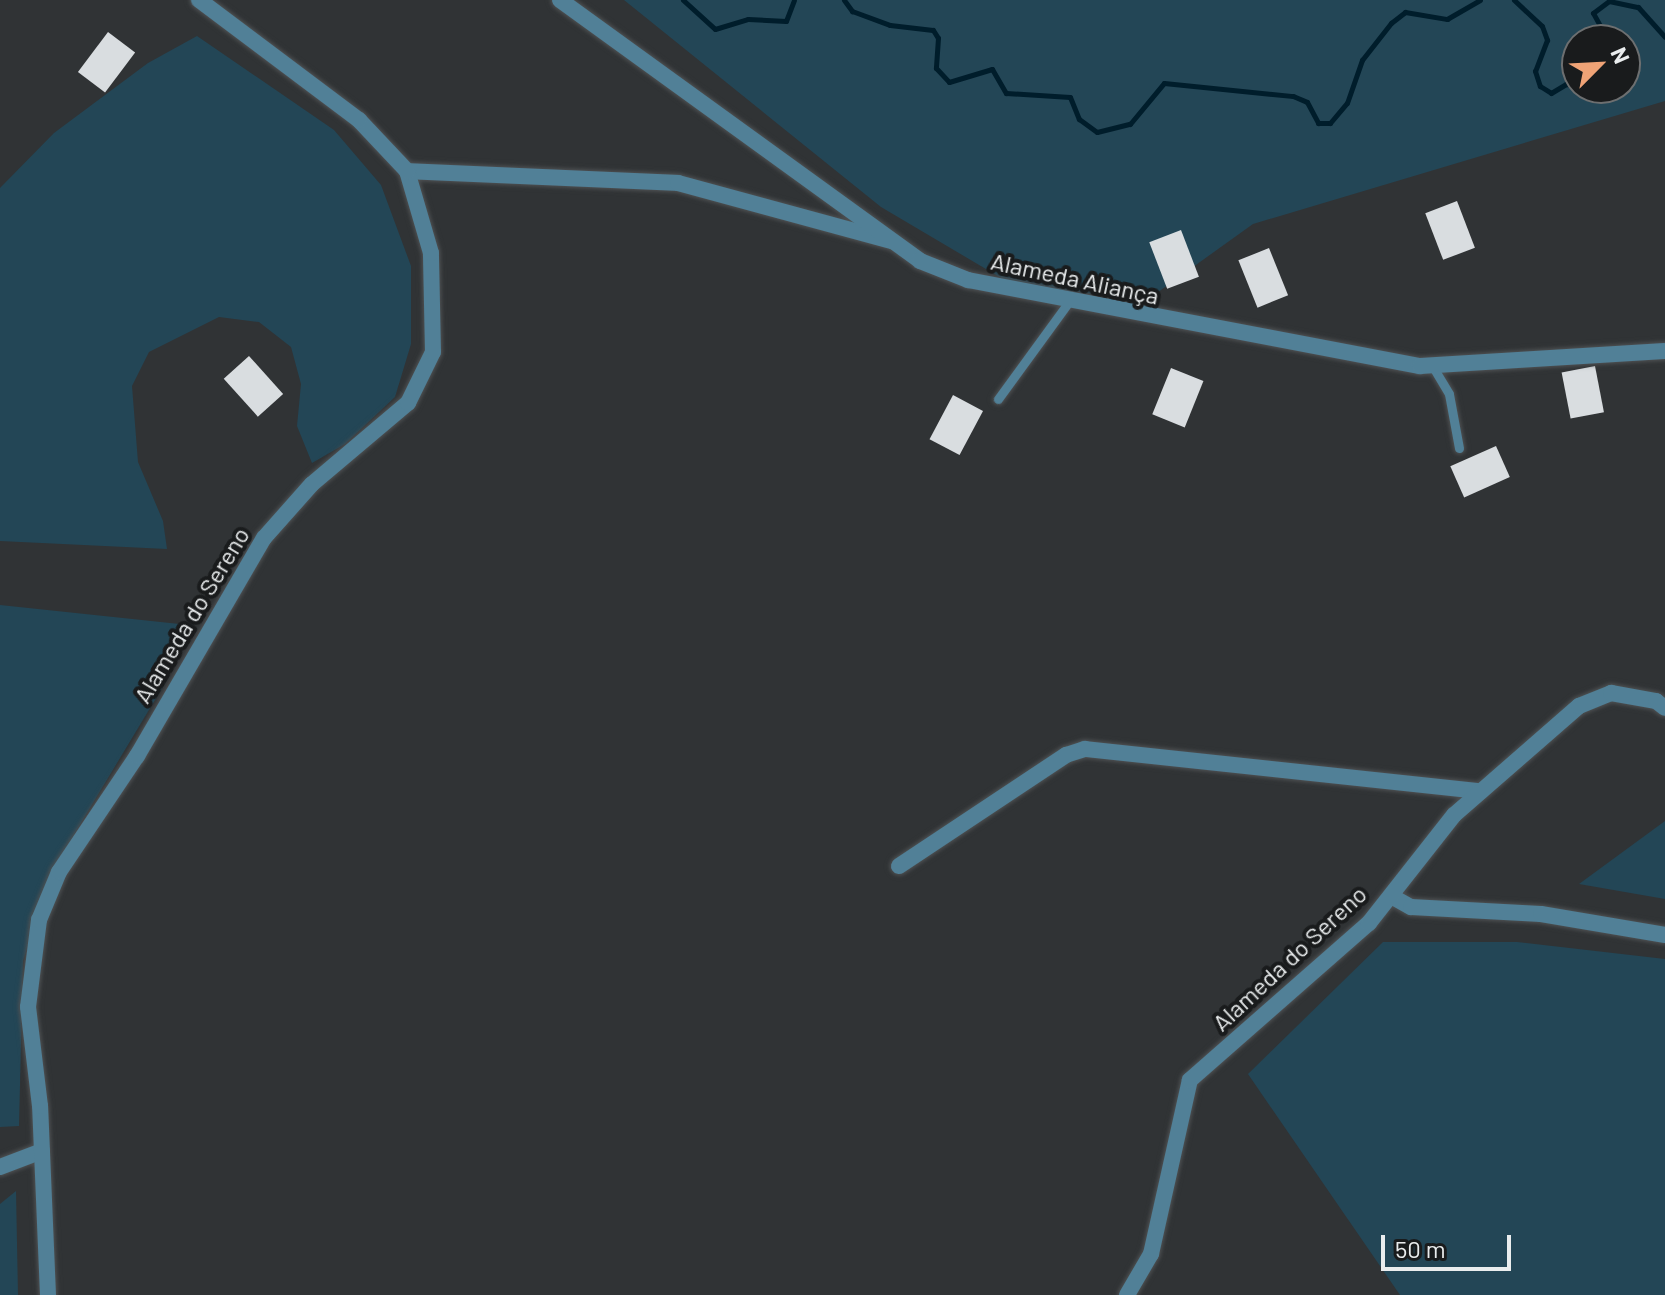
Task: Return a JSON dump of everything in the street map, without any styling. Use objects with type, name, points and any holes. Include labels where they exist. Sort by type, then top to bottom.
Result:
[{"type":"street","name":"Alameda do Sereno","points":[[48,1295],[42,1151],[28,1007],[39,920],[59,872],[129,769],[272,528],[312,484],[408,403],[426,372],[433,352],[431,253],[407,171],[359,120],[199,0]]},
{"type":"street","name":"Alameda Aliança","points":[[560,0],[892,241],[942,271],[1068,303],[1433,367],[1665,351]]},
{"type":"street","points":[[407,171],[678,183],[892,241]]},
{"type":"street","name":"Alameda do Sereno","points":[[1127,1295],[1151,1254],[1190,1080],[1369,923],[1454,815],[1579,706],[1611,693],[1656,701],[1665,708]]},
{"type":"street","points":[[899,866],[1066,755],[1085,749],[1481,791]]},
{"type":"street","points":[[1391,896],[1411,907],[1541,914],[1665,935]]},
{"type":"street","points":[[0,1167],[42,1151]]},
{"type":"lane","points":[[998,399],[1068,303]]},
{"type":"lane","points":[[1433,367],[1449,394],[1459,448]]},
{"type":"shaded area","points":[[624,0],[1665,0],[1665,101],[1253,224],[1147,300],[1013,285],[881,207]]},
{"type":"shaded area","points":[[197,36],[334,130],[381,185],[411,266],[411,344],[395,397],[345,444],[312,463],[297,426],[301,384],[291,347],[259,322],[219,317],[149,352],[132,386],[138,462],[163,521],[167,549],[0,541],[0,188],[54,133],[148,63]]},
{"type":"shaded area","points":[[0,605],[189,625],[164,685],[49,876],[23,961],[19,1126],[0,1127]]},
{"type":"shaded area","points":[[1665,821],[1665,899],[1579,884]]},
{"type":"shaded area","points":[[1383,942],[1517,942],[1665,959],[1665,1295],[1400,1295],[1248,1074]]},
{"type":"shaded area","points":[[16,1191],[18,1295],[0,1295],[0,1204]]},
{"type":"building","points":[[108,32],[135,52],[105,92],[78,72]]},
{"type":"building","points":[[1457,201],[1475,248],[1443,260],[1425,213]]},
{"type":"building","points":[[1181,230],[1199,277],[1167,289],[1149,242]]},
{"type":"building","points":[[1269,248],[1288,295],[1258,308],[1238,260]]},
{"type":"building","points":[[249,356],[283,394],[258,417],[224,379]]},
{"type":"building","points":[[1595,366],[1604,412],[1571,419],[1562,372]]},
{"type":"building","points":[[1171,368],[1203,381],[1185,427],[1152,414]]},
{"type":"building","points":[[953,395],[983,411],[960,455],[930,439]]},
{"type":"building","points":[[1496,446],[1510,477],[1464,497],[1450,466]]},
{"type":"waterway","points":[[683,0],[715,29],[748,19],[786,21],[794,0]]},
{"type":"waterway","points":[[844,0],[852,11],[890,25],[933,30],[938,38],[936,68],[949,82],[992,69],[1006,93],[1070,97],[1079,119],[1097,132],[1130,124],[1164,83],[1293,96],[1307,102],[1318,123],[1330,123],[1347,103],[1362,60],[1391,23],[1405,12],[1447,19],[1480,0]]},
{"type":"waterway","points":[[1514,0],[1542,26],[1547,40],[1535,71],[1540,86],[1551,93],[1561,87]]},
{"type":"waterway","points":[[1599,24],[1593,13],[1609,1],[1638,7],[1665,37]]}]
